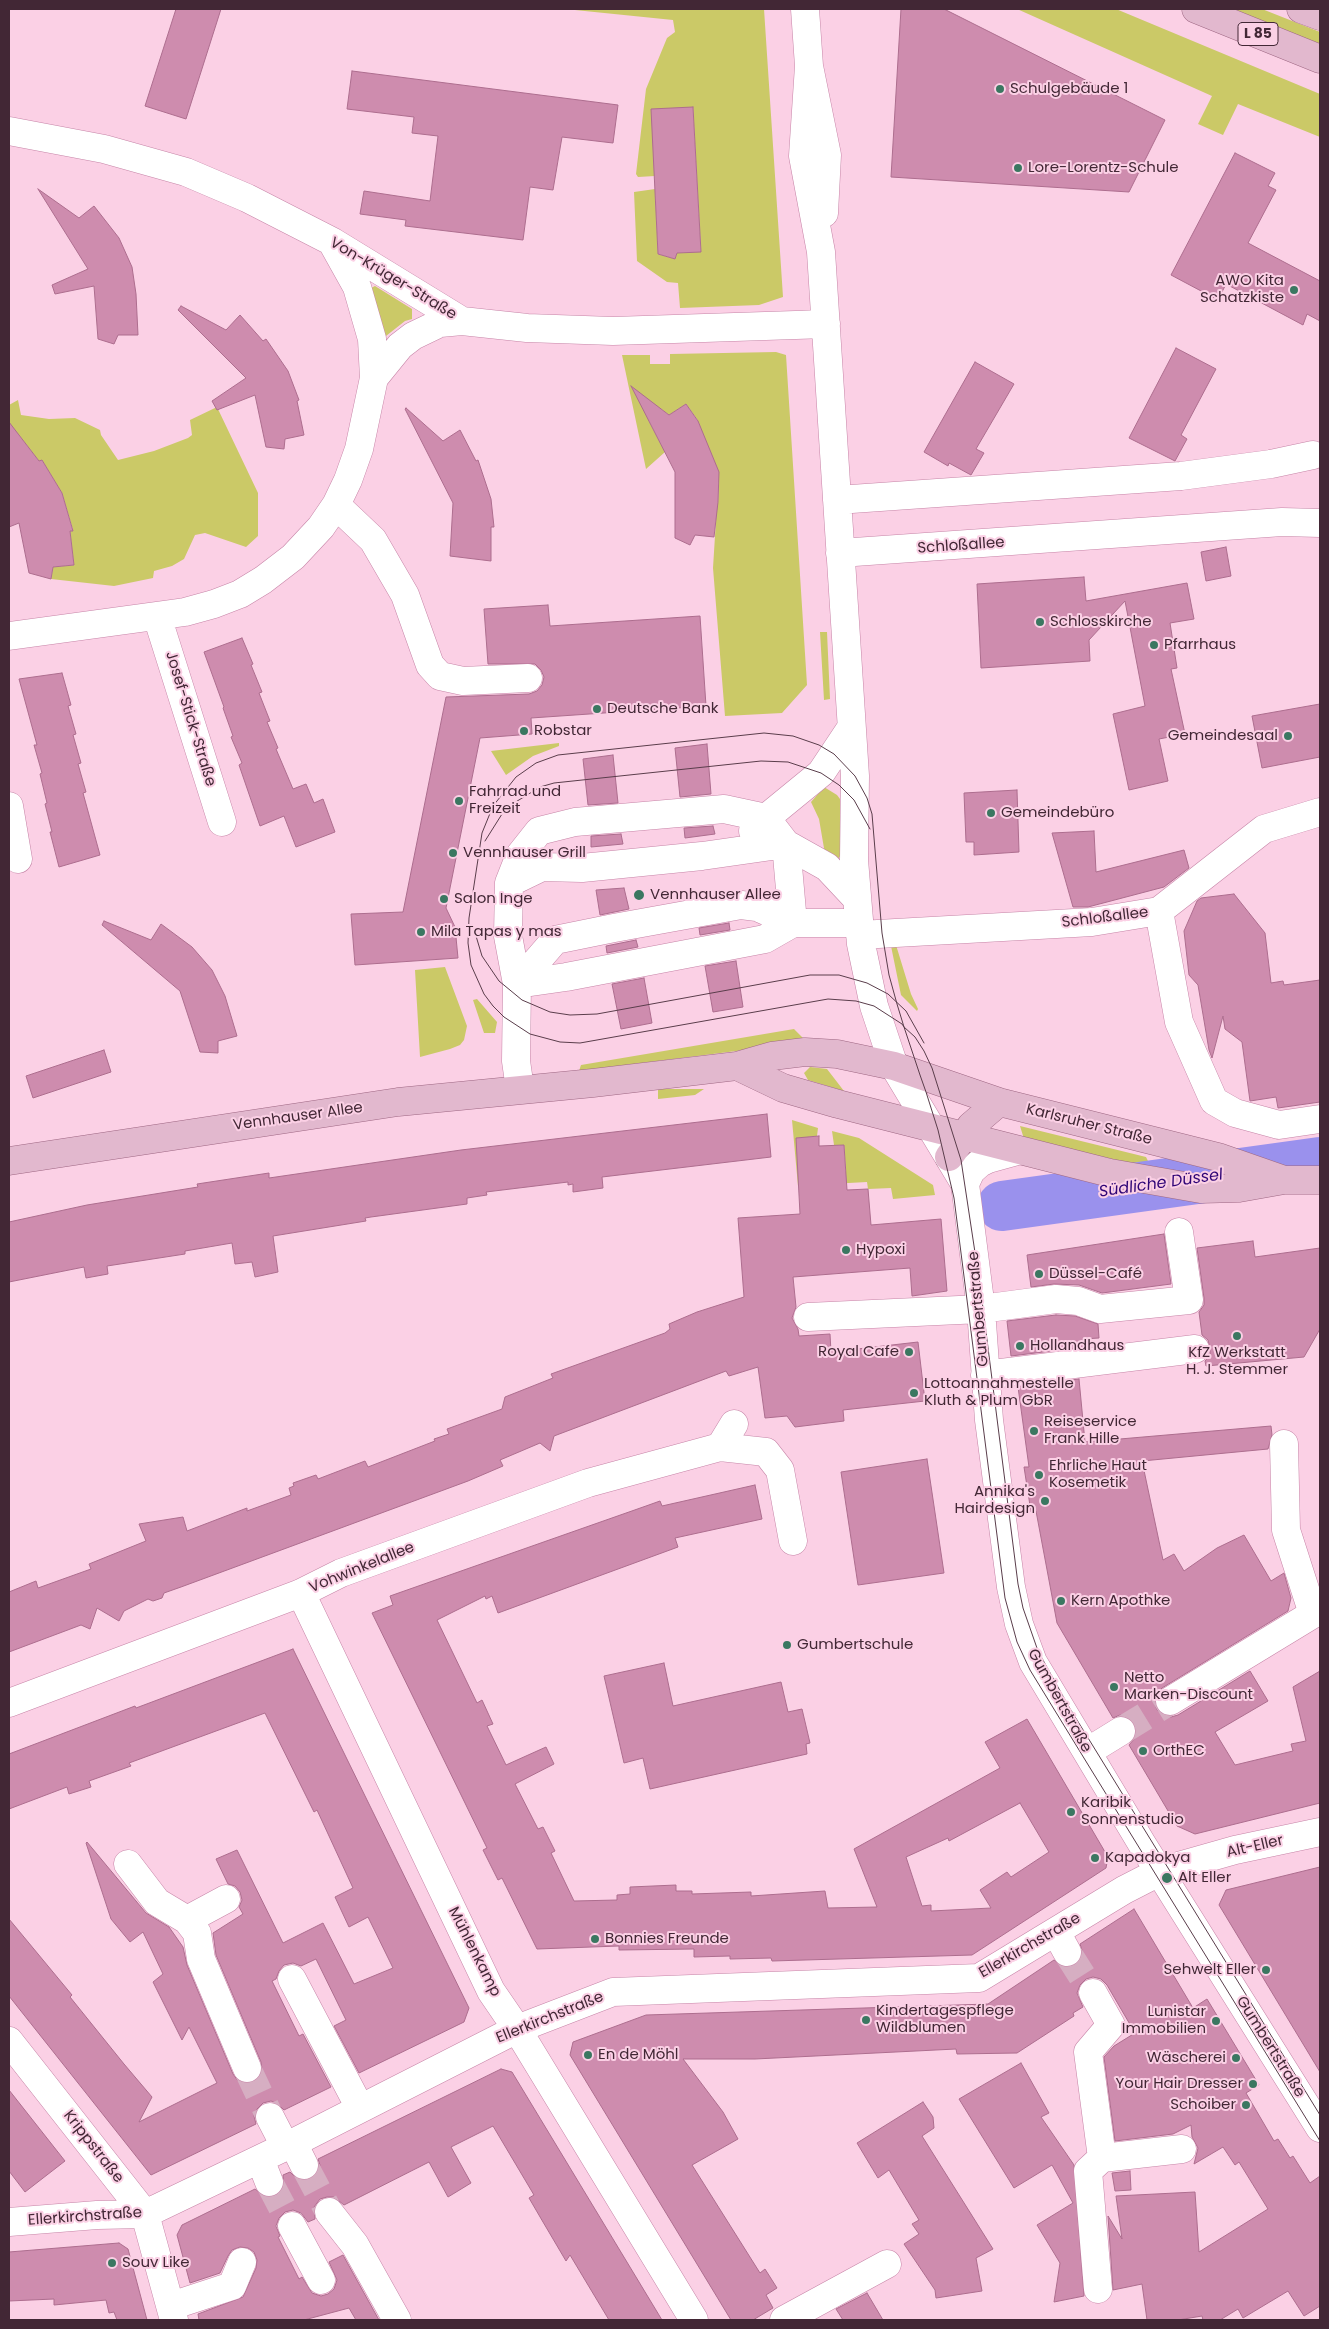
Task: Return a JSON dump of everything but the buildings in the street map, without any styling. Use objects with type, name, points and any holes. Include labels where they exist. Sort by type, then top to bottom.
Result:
[{"type":"main road","name":"L 85","points":[[1196,9],[1320,59]]},
{"type":"main road","points":[[1301,9],[1320,16]]},
{"type":"main road","name":"Vennhauser Allee","points":[[9,1162],[398,1102],[737,1066],[772,1056],[805,1052],[837,1054],[894,1066]]},
{"type":"main road","points":[[737,1066],[782,1088],[934,1129]]},
{"type":"main road","name":"Karlsruher Straße","points":[[894,1066],[999,1102],[1165,1146],[1218,1157],[1284,1180]]},
{"type":"main road","points":[[956,1147],[971,1126],[999,1102]]},
{"type":"main road","name":"Karlsruher Straße","points":[[934,1129],[956,1147],[1017,1151],[1153,1181],[1201,1189],[1239,1188],[1284,1180],[1320,1180]]},
{"type":"main road","points":[[1153,1181],[1168,1168],[1171,1159],[1165,1146]]},
{"type":"street","points":[[805,9],[809,66],[827,155],[821,252],[855,776],[854,860],[858,919],[872,998],[894,1066],[934,1129]]},
{"type":"street","name":"Von-Krüger-Straße","points":[[9,131],[104,149],[186,172],[247,198],[333,242],[462,321],[527,328],[614,331],[826,324]]},
{"type":"street","points":[[9,636],[157,616],[214,604],[240,594],[263,580],[293,557],[321,527],[336,505],[359,449],[374,378],[372,339],[357,287],[333,242]]},
{"type":"street","points":[[374,378],[400,346],[413,336],[440,323],[462,321]]},
{"type":"street","points":[[837,500],[1182,476],[1270,464],[1312,455]]},
{"type":"street","points":[[336,505],[373,540],[405,595],[430,665],[440,676],[463,681],[528,678]]},
{"type":"street","name":"Schloßallee","points":[[840,553],[1282,522],[1320,523]]},
{"type":"street","name":"Josef-Stick-Straße","points":[[157,616],[222,822]]},
{"type":"street","points":[[735,851],[766,818],[821,773],[851,728]]},
{"type":"street","points":[[9,806],[18,859]]},
{"type":"street","points":[[520,1089],[516,1061],[517,984],[508,936],[510,883],[520,855],[539,830],[549,826],[724,809],[766,818],[786,844],[827,867],[858,919]]},
{"type":"street","name":"Schloßallee","points":[[794,923],[858,919],[1092,922],[1159,911],[1264,829],[1320,812]]},
{"type":"street","points":[[510,883],[542,867],[582,868],[786,844]]},
{"type":"street","points":[[786,844],[794,923]]},
{"type":"street","points":[[517,984],[555,940],[742,905],[757,907],[794,923]]},
{"type":"street","points":[[1159,911],[1179,1022],[1214,1101],[1235,1113],[1279,1125],[1320,1119]]},
{"type":"street","points":[[517,984],[566,977],[765,939],[794,923]]},
{"type":"street","name":"Gumbertstraße","points":[[956,1147],[965,1184],[981,1309],[984,1375],[1011,1587],[1019,1624],[1034,1662],[1087,1752],[1142,1844],[1162,1871],[1320,2128]]},
{"type":"street","points":[[965,1184],[971,1171],[980,1164],[988,1159],[1017,1151]]},
{"type":"street","points":[[808,1317],[981,1309],[1056,1299],[1078,1302],[1100,1310],[1189,1300],[1178,1232]]},
{"type":"street","points":[[984,1375],[1195,1349]]},
{"type":"street","points":[[720,1447],[734,1424]]},
{"type":"street","points":[[1170,1701],[1313,1614],[1286,1530],[1284,1444]]},
{"type":"street","name":"Vohwinkelallee","points":[[9,1703],[301,1593],[341,1573],[588,1484],[720,1447],[766,1452],[780,1470],[793,1541]]},
{"type":"street","name":"Mühlenkamp","points":[[301,1593],[491,1991],[517,2029],[694,2320]]},
{"type":"street","points":[[1087,1752],[1121,1731]]},
{"type":"street","name":"Alt-Eller","points":[[1162,1871],[1235,1850],[1320,1832]]},
{"type":"street","points":[[128,1864],[157,1902],[188,1920],[197,1933],[201,1959],[247,2068]]},
{"type":"street","name":"Ellerkirchstraße","points":[[9,2222],[97,2215],[145,2214],[265,2170],[368,2104],[517,2029],[613,1992],[979,1978],[1062,1942],[1124,1890],[1162,1871]]},
{"type":"street","points":[[188,1920],[226,1899]]},
{"type":"street","points":[[301,1976],[368,2104]]},
{"type":"street","points":[[1093,1993],[1112,2025],[1088,2052],[1102,2158]]},
{"type":"street","name":"Krippstraße","points":[[9,2041],[145,2214],[172,2313]]},
{"type":"street","points":[[270,2117],[294,2151]]},
{"type":"street","points":[[1098,2289],[1088,2171],[1102,2158],[1182,2149]]},
{"type":"street","points":[[329,2212],[355,2245],[397,2320]]},
{"type":"street","points":[[292,2226],[321,2280]]},
{"type":"street","points":[[172,2313],[232,2286],[242,2262]]},
{"type":"street","points":[[784,2320],[887,2264]]},
{"type":"shaded area","points":[[565,9],[764,9],[783,297],[759,305],[680,308],[678,283],[667,282],[637,261],[634,192],[655,189],[658,254],[675,259],[677,253],[701,251],[693,107],[655,176],[638,177],[636,174],[646,89],[667,38],[675,32],[673,20]]},
{"type":"shaded area","points":[[1017,9],[1116,9],[1320,94],[1320,137],[1238,104],[1223,135],[1198,124],[1212,96]]},
{"type":"shaded area","points":[[1231,9],[1262,9],[1320,32],[1320,44]]},
{"type":"shaded area","points":[[375,286],[412,309],[412,319],[405,321],[386,336],[381,334],[369,289]]},
{"type":"shaded area","points":[[776,352],[786,355],[807,685],[782,713],[725,716],[713,568],[716,520],[714,504],[718,503],[719,484],[697,419],[686,404],[669,415],[660,408],[649,421],[665,452],[646,469],[622,355],[650,355],[650,364],[670,364],[670,354]]},
{"type":"shaded area","points":[[18,400],[21,415],[49,419],[75,418],[100,430],[101,435],[118,460],[154,451],[188,438],[192,435],[190,420],[217,407],[258,493],[258,536],[246,547],[205,533],[195,535],[184,559],[172,566],[154,571],[153,578],[114,586],[51,579],[53,567],[74,565],[70,531],[73,530],[62,493],[42,460],[39,461],[18,434],[9,442],[9,405]]},
{"type":"shaded area","points":[[820,632],[827,632],[830,699],[824,700]]},
{"type":"shaded area","points":[[559,743],[559,746],[533,756],[506,775],[491,751]]},
{"type":"shaded area","points":[[824,787],[840,799],[841,855],[837,860],[825,854],[819,819],[811,802]]},
{"type":"shaded area","points":[[896,945],[911,994],[918,1009],[917,1011],[901,995],[891,946]]},
{"type":"shaded area","points":[[445,967],[467,1026],[464,1040],[460,1045],[450,1049],[420,1057],[415,970]]},
{"type":"shaded area","points":[[477,999],[497,1022],[495,1033],[484,1033],[473,1000]]},
{"type":"shaded area","points":[[794,1029],[807,1042],[579,1071],[581,1065]]},
{"type":"shaded area","points":[[810,1067],[827,1069],[844,1091],[808,1080],[804,1073]]},
{"type":"shaded area","points":[[658,1089],[704,1089],[695,1095],[658,1099]]},
{"type":"shaded area","points":[[792,1120],[818,1128],[817,1136],[809,1137],[821,1185],[798,1186]]},
{"type":"shaded area","points":[[1020,1126],[1146,1157],[1148,1161],[1143,1165],[1138,1165],[1024,1139]]},
{"type":"shaded area","points":[[832,1131],[859,1138],[933,1185],[935,1195],[893,1199],[891,1188],[868,1189],[867,1182],[830,1184],[846,1171],[844,1145],[834,1145]]},
{"type":"waterway","name":"Südliche Düssel","points":[[1002,1206],[1320,1162]]},
{"type":"tunnel","points":[[1121,1731],[1170,1701]]},
{"type":"tunnel","points":[[1067,1952],[1093,1993]]},
{"type":"tunnel","points":[[247,2068],[270,2117]]},
{"type":"tunnel","points":[[304,2165],[329,2212]]},
{"type":"tunnel","points":[[269,2182],[292,2226]]},
{"type":"tram line","points":[[976,1259],[961,1160],[932,1068],[915,1037],[904,1027],[902,1024],[874,1006],[856,1001],[828,999],[580,1043],[560,1042],[530,1034],[504,1017],[493,1006],[484,994],[471,965],[468,943],[469,918],[482,833],[493,806],[516,777],[536,763],[558,755],[764,733],[793,736],[819,745],[834,754],[855,776],[867,798],[872,814],[882,933],[889,975],[904,1027],[938,1130],[954,1198],[1005,1598],[1017,1642],[1030,1670],[1320,2141]]},
{"type":"tram line","points":[[485,841],[502,814],[514,803],[540,787],[554,783],[761,761],[788,762],[821,773],[839,785],[854,800],[870,829]]},
{"type":"tram line","points":[[473,926],[482,956],[499,981],[522,1000],[550,1012],[570,1015],[597,1014],[810,975],[839,975],[867,983],[888,994],[906,1011],[924,1043]]},
{"type":"tram line","points":[[976,1253],[1018,1584],[1023,1608],[1038,1651],[1069,1707],[1320,2115]]},
{"type":"place","name":"Schulgebäude 1","points":[[1000,89]]},
{"type":"place","name":"Lore-Lorentz-Schule","points":[[1018,168]]},
{"type":"place","name":"AWO Kita Schatzkiste","points":[[1294,290]]},
{"type":"place","name":"Schlosskirche","points":[[1040,622]]},
{"type":"place","name":"Pfarrhaus","points":[[1154,645]]},
{"type":"place","name":"Deutsche Bank","points":[[597,709]]},
{"type":"place","name":"Robstar","points":[[524,731]]},
{"type":"place","name":"Gemeindesaal","points":[[1288,736]]},
{"type":"place","name":"Fahrrad und Freizeit","points":[[459,801]]},
{"type":"place","name":"Gemeindebüro","points":[[991,813]]},
{"type":"place","name":"Vennhauser Grill","points":[[453,853]]},
{"type":"place","name":"Vennhauser Allee","points":[[639,895]]},
{"type":"place","name":"Salon Inge","points":[[444,899]]},
{"type":"place","name":"Mila Tapas y mas","points":[[421,932]]},
{"type":"place","name":"Hypoxi","points":[[846,1250]]},
{"type":"place","name":"Düssel-Café","points":[[1039,1274]]},
{"type":"place","name":"KfZ Werkstatt H. J. Stemmer","points":[[1237,1336]]},
{"type":"place","name":"Hollandhaus","points":[[1020,1346]]},
{"type":"place","name":"Royal Cafe","points":[[909,1352]]},
{"type":"place","name":"Lottoannahmestelle Kluth & Plum GbR","points":[[914,1393]]},
{"type":"place","name":"Reiseservice Frank Hille","points":[[1034,1431]]},
{"type":"place","name":"Ehrliche Haut Kosemetik","points":[[1039,1475]]},
{"type":"place","name":"Annika's Hairdesign","points":[[1045,1501]]},
{"type":"place","name":"Kern Apothke","points":[[1061,1601]]},
{"type":"place","name":"Gumbertschule","points":[[787,1645]]},
{"type":"place","name":"Netto Marken-Discount","points":[[1114,1687]]},
{"type":"place","name":"OrthEC","points":[[1143,1751]]},
{"type":"place","name":"Karibik Sonnenstudio","points":[[1071,1812]]},
{"type":"place","name":"Kapadokya","points":[[1095,1858]]},
{"type":"place","name":"Alt Eller","points":[[1167,1878]]},
{"type":"place","name":"Bonnies Freunde","points":[[595,1939]]},
{"type":"place","name":"Sehwelt Eller","points":[[1266,1970]]},
{"type":"place","name":"Kindertagespflege Wildblumen","points":[[866,2020]]},
{"type":"place","name":"Lunistar Immobilien","points":[[1216,2021]]},
{"type":"place","name":"En de Möhl","points":[[588,2055]]},
{"type":"place","name":"Wäscherei","points":[[1236,2058]]},
{"type":"place","name":"Your Hair Dresser","points":[[1253,2084]]},
{"type":"place","name":"Schoiber","points":[[1246,2105]]},
{"type":"place","name":"Souv Like","points":[[112,2263]]}]
